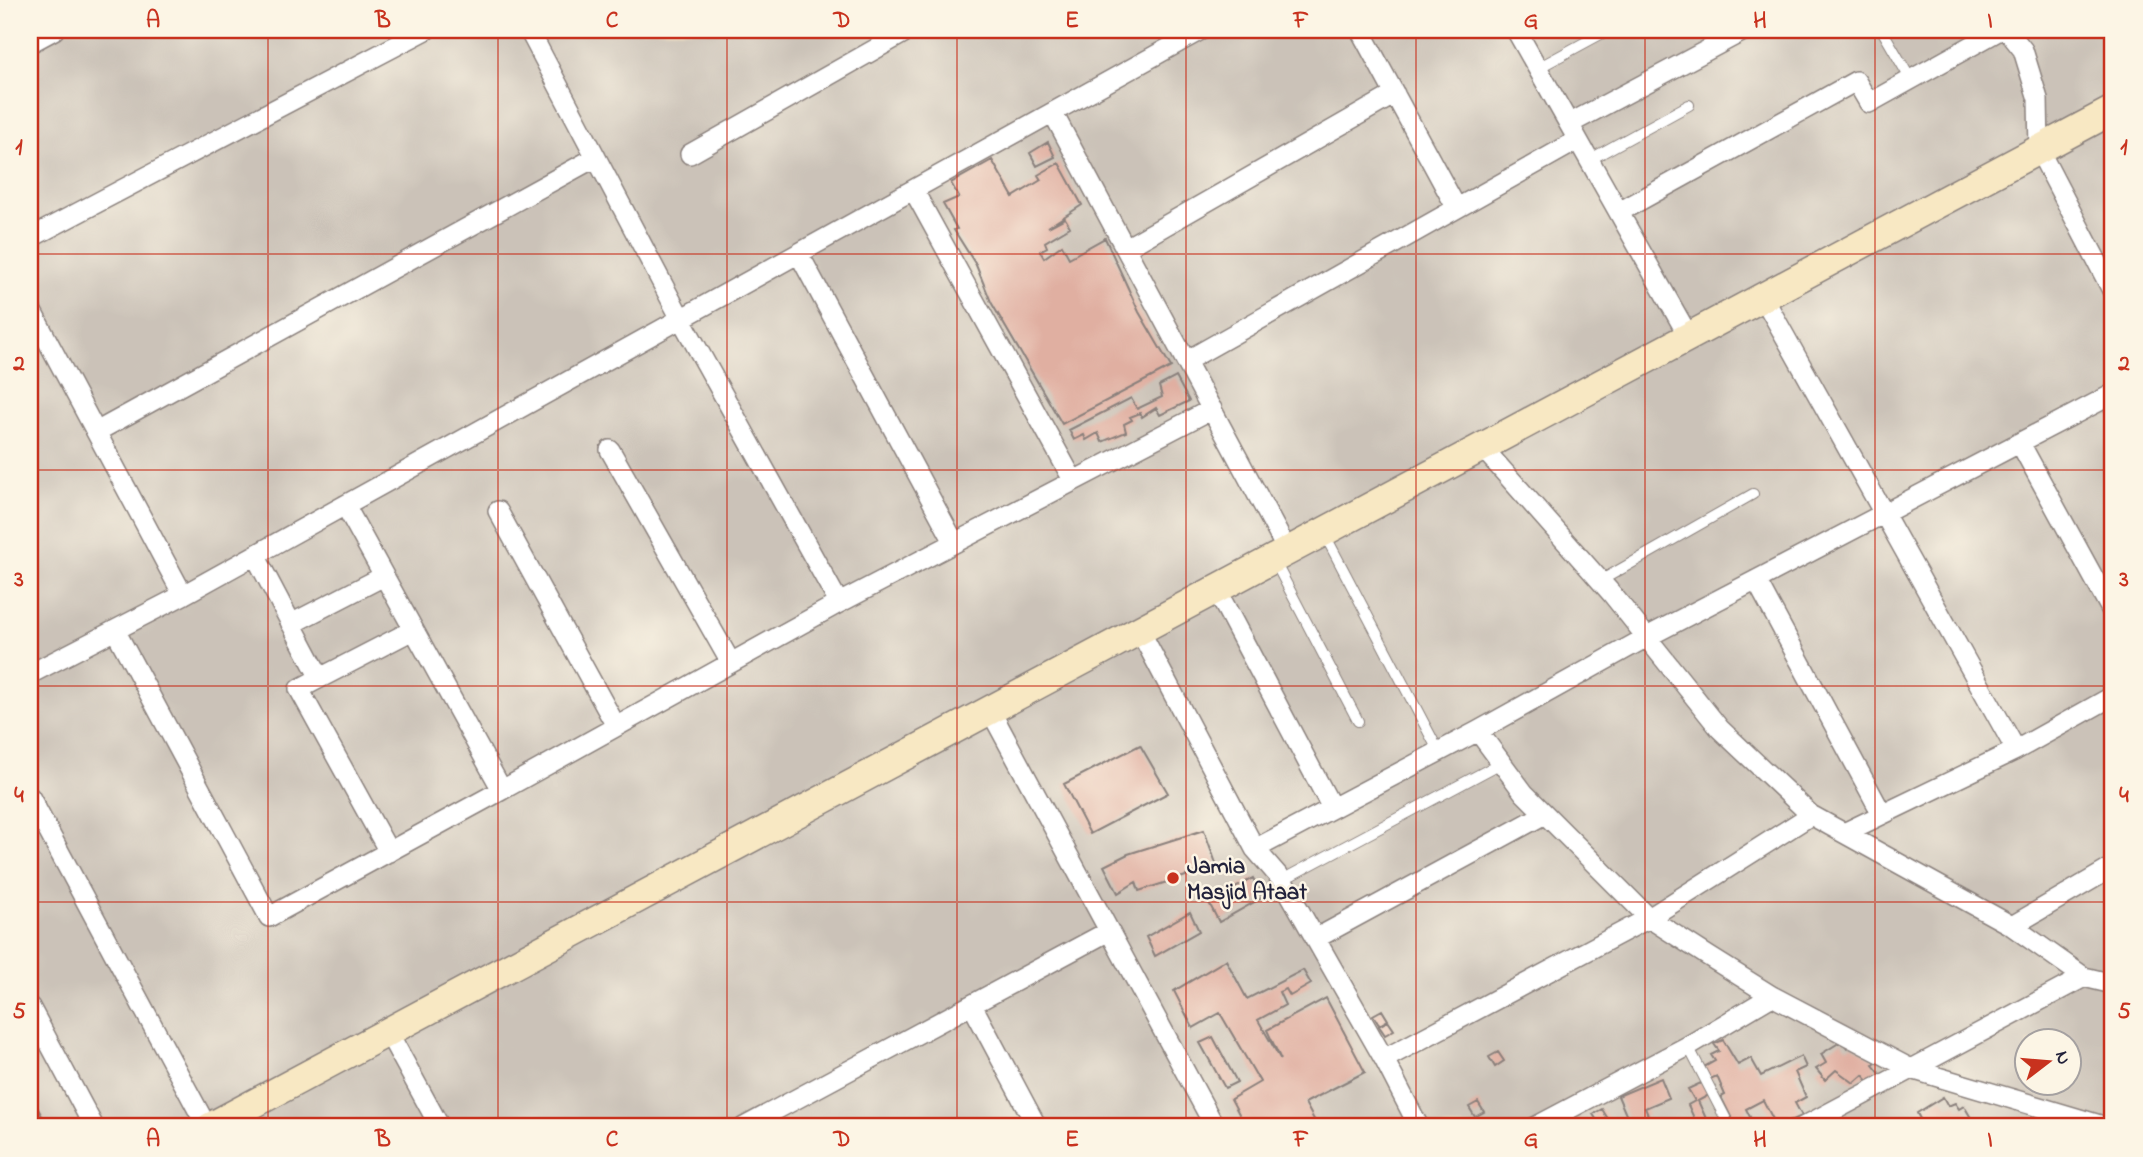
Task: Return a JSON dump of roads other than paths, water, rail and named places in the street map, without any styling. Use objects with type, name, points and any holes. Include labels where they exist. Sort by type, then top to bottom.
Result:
[{"type":"street","points":[[30,43],[54,30]]},
{"type":"street","points":[[30,239],[426,30]]},
{"type":"street","points":[[529,30],[681,319],[839,603]]},
{"type":"street","points":[[690,154],[909,30]]},
{"type":"street","points":[[1360,30],[1456,207]]},
{"type":"street","points":[[1516,30],[1689,337]]},
{"type":"street","points":[[1186,361],[1456,207],[1574,132],[1745,30]]},
{"type":"street","points":[[1619,212],[1856,81],[1869,103],[2000,30]]},
{"type":"street","points":[[2007,30],[2023,50],[2038,99],[2039,150],[2113,292]]},
{"type":"street","points":[[30,674],[183,595],[914,191],[1192,32]]},
{"type":"street","points":[[1126,248],[1395,94]]},
{"type":"street","points":[[30,797],[208,1127],[2113,110]]},
{"type":"street","points":[[1053,113],[1212,409],[1280,554]]},
{"type":"street","points":[[96,432],[596,157]]},
{"type":"street","points":[[914,191],[1073,480]]},
{"type":"street","points":[[799,254],[954,542]]},
{"type":"street","points":[[1763,298],[2015,750]]},
{"type":"street","points":[[30,308],[183,595]]},
{"type":"street","points":[[1255,849],[1478,731],[1647,637],[2113,394]]},
{"type":"street","points":[[116,630],[269,917],[839,603],[1212,409]]},
{"type":"street","points":[[2020,443],[2113,613]]},
{"type":"street","points":[[1482,447],[1600,581],[1720,729],[1811,815],[2012,926],[2084,977],[2113,984]]},
{"type":"street","points":[[610,450],[731,663]]},
{"type":"street","points":[[345,505],[502,790]]},
{"type":"street","points":[[498,511],[616,726]]},
{"type":"street","points":[[255,555],[320,678]]},
{"type":"street","points":[[291,625],[384,576]]},
{"type":"street","points":[[1756,580],[1882,814]]},
{"type":"street","points":[[1216,589],[1332,808]]},
{"type":"street","points":[[389,852],[299,689],[414,629]]},
{"type":"street","points":[[1140,631],[1255,849],[1282,880],[1384,1059],[1419,1127]]},
{"type":"street","points":[[1846,832],[2015,750],[2113,696]]},
{"type":"street","points":[[990,710],[1215,1127]]},
{"type":"street","points":[[1478,731],[1524,793],[1649,918],[1772,996],[1912,1069],[2107,1127]]},
{"type":"street","points":[[1315,939],[1545,814]]},
{"type":"street","points":[[1384,1059],[1649,918],[1811,815]]},
{"type":"street","points":[[2012,926],[2113,867]]},
{"type":"street","points":[[744,1127],[1110,931]]},
{"type":"street","points":[[1803,1127],[2084,977]]},
{"type":"street","points":[[1535,1127],[1688,1046],[1772,996]]},
{"type":"street","points":[[972,1005],[1037,1127]]},
{"type":"street","points":[[30,1007],[94,1127]]},
{"type":"street","points":[[388,1032],[440,1127]]},
{"type":"lane","points":[[1538,68],[1608,30]]},
{"type":"lane","points":[[1882,30],[1911,80]]},
{"type":"lane","points":[[1589,160],[1689,104]]},
{"type":"lane","points":[[1600,581],[1753,494]]},
{"type":"lane","points":[[1323,531],[1439,752]]},
{"type":"lane","points":[[1280,554],[1358,721]]},
{"type":"lane","points":[[1282,880],[1501,763]]},
{"type":"lane","points":[[1688,1046],[1730,1127]]},
{"type":"place","name":"Jamia Masjid Ataat","points":[[1173,878]]}]
